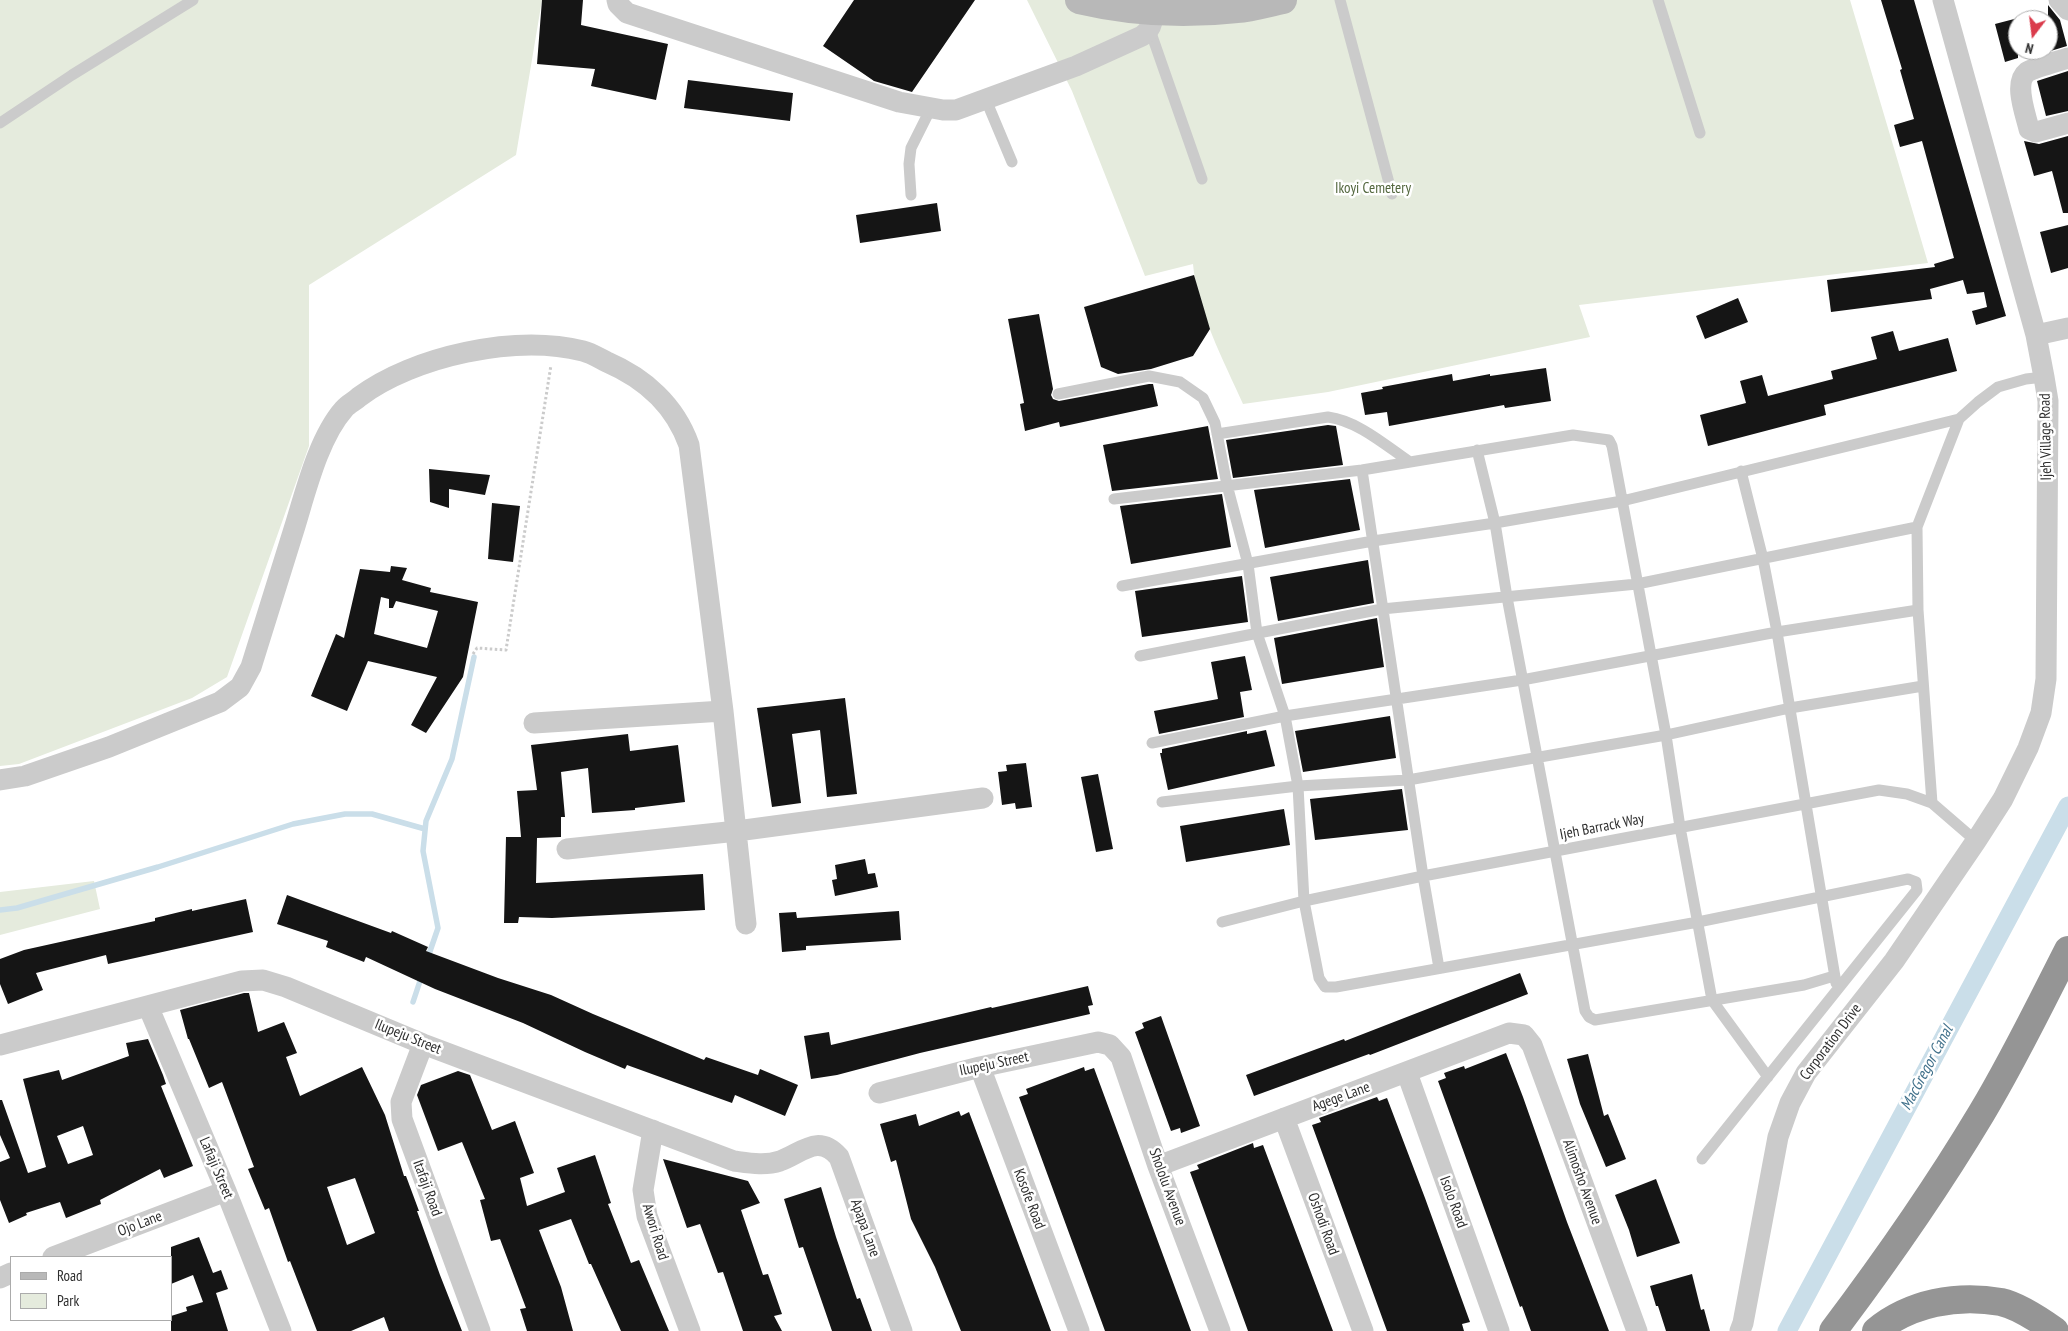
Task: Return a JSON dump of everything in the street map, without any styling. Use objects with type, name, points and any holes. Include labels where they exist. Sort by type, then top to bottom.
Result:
[{"type":"highway","points":[[1833,1331],[1937,1184],[1981,1114],[2016,1054],[2068,950]]},
{"type":"highway","points":[[1876,1331],[1890,1319],[1927,1304],[1958,1299],[2002,1302],[2037,1318],[2056,1331]]},
{"type":"main road","points":[[1079,0],[1151,14],[1199,13],[1239,9],[1282,0]]},
{"type":"street","points":[[618,0],[618,4],[627,13],[899,102],[930,108],[956,110],[1076,66],[1142,36],[1151,14]]},
{"type":"street","name":"Ijeh Village Road","points":[[1943,0],[2036,335],[2048,401],[2046,669],[2041,713],[2028,748],[2003,799],[1976,841]]},
{"type":"street","points":[[2059,0],[2068,10]]},
{"type":"street","points":[[2068,58],[2027,72],[2022,79],[2020,88],[2029,129],[2036,132],[2068,123]]},
{"type":"street","points":[[2036,335],[2068,328]]},
{"type":"street","points":[[0,780],[25,776],[109,747],[220,702],[240,687],[251,667],[322,444],[344,408],[377,384],[413,367],[460,353],[504,347],[554,347],[584,351],[628,371],[652,389],[670,408],[683,428],[689,445],[723,711],[746,924]]},
{"type":"street","points":[[534,723],[723,711]]},
{"type":"street","points":[[567,849],[737,831],[983,798]]},
{"type":"street","name":"Corporation Drive","points":[[1740,1331],[1759,1248],[1778,1137],[1790,1103],[1806,1073],[1894,961],[1976,841]]},
{"type":"street","name":"Ilupeju Street","points":[[0,1045],[242,981],[263,980],[286,987],[423,1044],[734,1161],[758,1164],[780,1161],[808,1146]]},
{"type":"street","name":"Lafiaji Street","points":[[148,1006],[226,1191],[276,1329]]},
{"type":"street","name":"Agege Lane","points":[[1158,1166],[1508,1033],[1524,1035]]},
{"type":"street","name":"Alimosho Avenue","points":[[1524,1035],[1532,1045],[1638,1331]]},
{"type":"street","name":"Ilupeju Street","points":[[879,1093],[980,1067],[1098,1042],[1110,1045]]},
{"type":"street","name":"Itafaji Road","points":[[423,1044],[401,1102],[402,1119],[480,1331]]},
{"type":"street","name":"Shololu Avenue","points":[[1110,1045],[1121,1057],[1158,1166],[1220,1331]]},
{"type":"street","name":"Kosofe Road","points":[[980,1067],[1078,1331]]},
{"type":"street","name":"Isolo Road","points":[[1406,1073],[1500,1331]]},
{"type":"street","name":"Oshodi Road","points":[[1284,1118],[1363,1331]]},
{"type":"street","name":"Awori Road","points":[[653,1130],[643,1190],[647,1216],[690,1331]]},
{"type":"street","name":"Apapa Lane","points":[[808,1146],[823,1146],[833,1150],[839,1157],[902,1331]]},
{"type":"street","name":"Ojo Lane","points":[[56,1256],[226,1191]]},
{"type":"lane","points":[[0,123],[48,90],[193,0]]},
{"type":"lane","points":[[1340,0],[1392,194]]},
{"type":"lane","points":[[1658,0],[1700,133]]},
{"type":"lane","points":[[1151,14],[1202,179]]},
{"type":"lane","points":[[986,100],[1012,162]]},
{"type":"lane","points":[[911,195],[909,164],[911,148],[930,108]]},
{"type":"lane","points":[[1058,394],[1149,376],[1163,378],[1180,382],[1203,398],[1215,423],[1227,485],[1248,564],[1257,633],[1285,716],[1298,786],[1304,901],[1319,978],[1325,987],[1336,987],[1698,922],[1908,879],[1916,882],[1917,890],[1702,1159]]},
{"type":"lane","points":[[1932,803],[1918,610],[1917,527],[1959,419],[1998,387],[2026,379],[2044,377]]},
{"type":"lane","points":[[1217,434],[1328,417],[1340,419],[1377,439],[1410,462]]},
{"type":"lane","points":[[1122,586],[1373,541],[1495,523],[1622,501],[1959,419]]},
{"type":"lane","points":[[1114,499],[1362,470],[1573,435],[1608,440],[1612,446],[1666,735],[1680,827],[1712,1000],[1768,1077]]},
{"type":"lane","points":[[1477,450],[1495,523],[1522,680],[1584,1010],[1595,1020],[1804,985],[1834,976]]},
{"type":"lane","points":[[1362,470],[1408,780],[1439,968]]},
{"type":"lane","points":[[1741,472],[1763,559],[1777,632],[1804,803],[1834,976],[1838,989]]},
{"type":"lane","points":[[1140,656],[1382,610],[1637,584],[1917,527]]},
{"type":"lane","points":[[1152,743],[1285,716],[1522,680],[1777,632],[1918,610]]},
{"type":"lane","points":[[1162,802],[1298,786],[1408,780],[1666,735],[1790,708],[1923,686]]},
{"type":"lane","name":"Ijeh Barrack Way","points":[[1222,922],[1304,901],[1423,876],[1879,790],[1907,794],[1932,803],[1976,841]]},
{"type":"path","points":[[473,654],[477,648],[506,650],[554,347]]},
{"type":"green space","points":[[0,0],[542,0],[516,155],[309,285],[309,446],[227,677],[192,698],[19,764],[0,766]]},
{"type":"green space","name":"Ikoyi Cemetery","points":[[1027,0],[1850,0],[1928,263],[1579,305],[1590,337],[1328,392],[1243,404],[1206,318],[1200,300],[1193,264],[1145,276],[1072,91]]},
{"type":"green space","points":[[94,881],[100,909],[0,935],[0,892]]},
{"type":"building","points":[[542,0],[583,0],[581,25],[668,44],[656,100],[591,86],[595,69],[537,64]]},
{"type":"building","points":[[854,0],[975,0],[912,92],[874,81],[823,46]]},
{"type":"building","points":[[1881,0],[1914,0],[2006,316],[1976,325],[1972,311],[1987,307],[1984,292],[1967,294],[1963,280],[1930,289],[1932,299],[1831,312],[1827,280],[1935,267],[1934,264],[1954,258],[1922,141],[1900,147],[1894,125],[1914,119],[1900,70],[1902,69]]},
{"type":"building","points":[[2058,18],[2060,20],[2067,46],[2058,49]]},
{"type":"building","points":[[2008,21],[2008,60],[2012,60],[2005,62],[1995,24]]},
{"type":"building","points":[[2068,71],[2068,111],[2046,116],[2037,81]]},
{"type":"building","points":[[688,80],[793,93],[790,121],[684,108]]},
{"type":"building","points":[[2068,136],[2068,213],[2063,213],[2052,171],[2034,176],[2024,141],[2039,144]]},
{"type":"building","points":[[937,203],[941,231],[860,243],[856,215]]},
{"type":"building","points":[[2068,225],[2068,268],[2051,273],[2040,232]]},
{"type":"building","points":[[1194,275],[1210,329],[1193,356],[1151,369],[1118,374],[1101,367],[1084,307]]},
{"type":"building","points":[[1738,298],[1748,322],[1705,339],[1696,316]]},
{"type":"building","points":[[1039,314],[1053,389],[1051,395],[1053,399],[1059,401],[1153,384],[1158,406],[1060,427],[1059,422],[1025,431],[1020,404],[1024,403],[1008,319]]},
{"type":"building","points":[[1893,331],[1899,351],[1948,338],[1957,371],[1824,405],[1826,415],[1708,446],[1700,415],[1746,403],[1740,381],[1762,375],[1768,396],[1833,379],[1831,371],[1877,359],[1871,337]]},
{"type":"building","points":[[1546,368],[1551,401],[1505,408],[1504,405],[1389,426],[1387,412],[1365,415],[1361,393],[1383,389],[1382,387],[1452,374],[1453,381],[1490,374],[1490,376]]},
{"type":"building","points":[[1328,425],[1336,426],[1343,465],[1233,478],[1226,440]]},
{"type":"building","points":[[1208,426],[1218,479],[1112,491],[1103,445]]},
{"type":"building","points":[[429,469],[490,475],[485,495],[449,489],[449,508],[430,502]]},
{"type":"building","points":[[1350,479],[1360,530],[1265,548],[1254,490]]},
{"type":"building","points":[[1222,494],[1231,547],[1131,564],[1120,506]]},
{"type":"building","points":[[492,503],[520,506],[513,562],[488,559]]},
{"type":"building","points":[[1368,560],[1374,603],[1278,621],[1270,577]]},
{"type":"building","points":[[391,566],[407,568],[402,580],[431,588],[430,592],[478,602],[463,677],[426,733],[411,725],[437,677],[368,661],[347,711],[311,696],[336,634],[344,638],[360,569],[390,572]],"holes":[[[381,597],[389,599],[389,608],[393,608],[396,601],[438,611],[427,648],[374,634]]]},
{"type":"building","points":[[1242,576],[1248,622],[1142,637],[1135,591]]},
{"type":"building","points":[[1377,618],[1384,667],[1282,684],[1274,638]]},
{"type":"building","points":[[1245,656],[1252,690],[1240,692],[1244,717],[1159,734],[1154,711],[1218,699],[1211,662]]},
{"type":"building","points":[[845,698],[857,794],[827,797],[820,730],[792,734],[801,803],[772,807],[757,708]]},
{"type":"building","points":[[1390,716],[1396,758],[1303,772],[1295,731]]},
{"type":"building","points":[[1266,730],[1275,766],[1168,790],[1160,753],[1162,753],[1162,749],[1247,731],[1247,734]]},
{"type":"building","points":[[628,734],[630,751],[678,745],[685,802],[635,808],[635,810],[592,813],[588,768],[561,772],[565,817],[561,817],[561,837],[537,838],[536,883],[703,874],[705,910],[552,918],[519,917],[518,923],[504,923],[506,837],[521,837],[517,791],[537,790],[531,745]]},
{"type":"building","points":[[1026,763],[1032,807],[1016,809],[1015,803],[1002,805],[998,772],[1007,771],[1006,765]]},
{"type":"building","points":[[1098,774],[1113,849],[1096,852],[1081,777]]},
{"type":"building","points":[[1402,789],[1408,830],[1315,840],[1310,799]]},
{"type":"building","points":[[1284,809],[1290,845],[1186,862],[1180,826]]},
{"type":"building","points":[[865,859],[868,874],[875,873],[878,887],[835,896],[832,880],[837,879],[835,865]]},
{"type":"building","points":[[287,895],[391,933],[392,931],[428,947],[426,951],[498,978],[551,995],[704,1060],[706,1057],[758,1075],[760,1069],[798,1085],[785,1116],[735,1095],[732,1103],[627,1065],[625,1069],[523,1023],[435,989],[366,957],[364,962],[326,947],[328,941],[277,924]]},
{"type":"building","points":[[246,899],[253,932],[108,964],[106,955],[36,973],[43,990],[8,1004],[0,984],[0,959],[24,950],[155,921],[155,918],[192,909],[192,911]]},
{"type":"building","points":[[899,911],[901,940],[806,946],[806,950],[782,952],[779,913],[796,912],[797,918]]},
{"type":"building","points":[[1520,973],[1528,994],[1370,1055],[1254,1096],[1246,1075],[1344,1039],[1345,1041]]},
{"type":"building","points":[[1088,986],[1093,1005],[1088,1006],[1090,1014],[920,1053],[837,1075],[811,1079],[804,1036],[829,1032],[831,1045]]},
{"type":"building","points":[[249,993],[258,1032],[284,1022],[297,1053],[286,1057],[300,1096],[362,1067],[385,1115],[404,1176],[406,1176],[440,1275],[462,1331],[389,1331],[384,1317],[351,1331],[317,1331],[290,1261],[288,1262],[269,1208],[265,1210],[248,1169],[254,1167],[222,1082],[209,1088],[188,1039],[180,1010]],"holes":[[[355,1178],[375,1233],[347,1245],[327,1187]]]},
{"type":"building","points":[[1161,1016],[1200,1126],[1181,1133],[1180,1128],[1171,1131],[1135,1032],[1144,1028],[1142,1023]]},
{"type":"building","points":[[148,1039],[166,1084],[161,1086],[193,1166],[164,1178],[160,1169],[100,1200],[101,1204],[66,1218],[60,1202],[26,1213],[27,1215],[9,1223],[0,1200],[0,1162],[10,1158],[0,1135],[0,1100],[2,1100],[28,1173],[46,1167],[23,1079],[59,1070],[62,1080],[129,1056],[126,1043]],"holes":[[[83,1126],[93,1155],[68,1164],[57,1136]]]},
{"type":"building","points":[[1506,1053],[1567,1222],[1609,1331],[1531,1331],[1522,1306],[1520,1307],[1438,1081],[1446,1078],[1444,1073],[1464,1066],[1465,1069]]},
{"type":"building","points":[[1588,1054],[1604,1116],[1608,1114],[1626,1159],[1606,1167],[1580,1104],[1567,1059]]},
{"type":"building","points":[[1084,1067],[1085,1071],[1094,1068],[1191,1331],[1105,1331],[1019,1097],[1028,1094],[1026,1089]]},
{"type":"building","points":[[458,1071],[470,1075],[492,1130],[515,1121],[534,1173],[520,1178],[527,1206],[565,1192],[557,1168],[595,1155],[611,1203],[608,1204],[631,1263],[639,1260],[669,1331],[621,1331],[591,1264],[589,1264],[571,1219],[539,1230],[561,1287],[573,1331],[527,1331],[520,1309],[526,1308],[500,1239],[491,1241],[480,1200],[485,1199],[462,1142],[438,1151],[417,1095],[421,1085]]},
{"type":"building","points":[[1377,1097],[1379,1101],[1387,1098],[1425,1198],[1470,1322],[1462,1324],[1464,1331],[1387,1331],[1312,1125],[1321,1122],[1319,1118]]},
{"type":"building","points":[[959,1111],[961,1116],[969,1112],[1051,1331],[961,1331],[935,1267],[911,1219],[896,1160],[891,1162],[880,1124],[916,1114],[919,1126]]},
{"type":"building","points":[[1253,1143],[1254,1148],[1263,1145],[1333,1331],[1248,1331],[1190,1172],[1199,1169],[1197,1165]]},
{"type":"building","points":[[663,1159],[748,1181],[760,1203],[741,1210],[763,1275],[768,1274],[782,1314],[774,1316],[782,1331],[743,1331],[723,1272],[718,1273],[700,1224],[687,1228]]},
{"type":"building","points":[[1656,1179],[1680,1243],[1637,1257],[1615,1195]]},
{"type":"building","points":[[821,1187],[857,1299],[860,1298],[872,1331],[832,1331],[803,1247],[799,1248],[784,1199]]},
{"type":"building","points":[[199,1237],[213,1273],[221,1270],[228,1289],[216,1293],[228,1331],[171,1331],[172,1316],[187,1311],[186,1307],[203,1302],[193,1275],[172,1284],[171,1247]]},
{"type":"building","points":[[1692,1274],[1701,1310],[1704,1309],[1710,1331],[1666,1331],[1650,1286]]},
{"type":"waterway","points":[[427,960],[438,928],[423,851],[426,821],[452,759],[474,657]]},
{"type":"waterway","name":"MacGregor Canal","points":[[1787,1331],[2068,806]]},
{"type":"waterway","points":[[0,910],[17,908],[158,867],[293,824],[345,814],[372,814],[425,829]]},
{"type":"waterway","points":[[413,1002],[422,975]]}]
